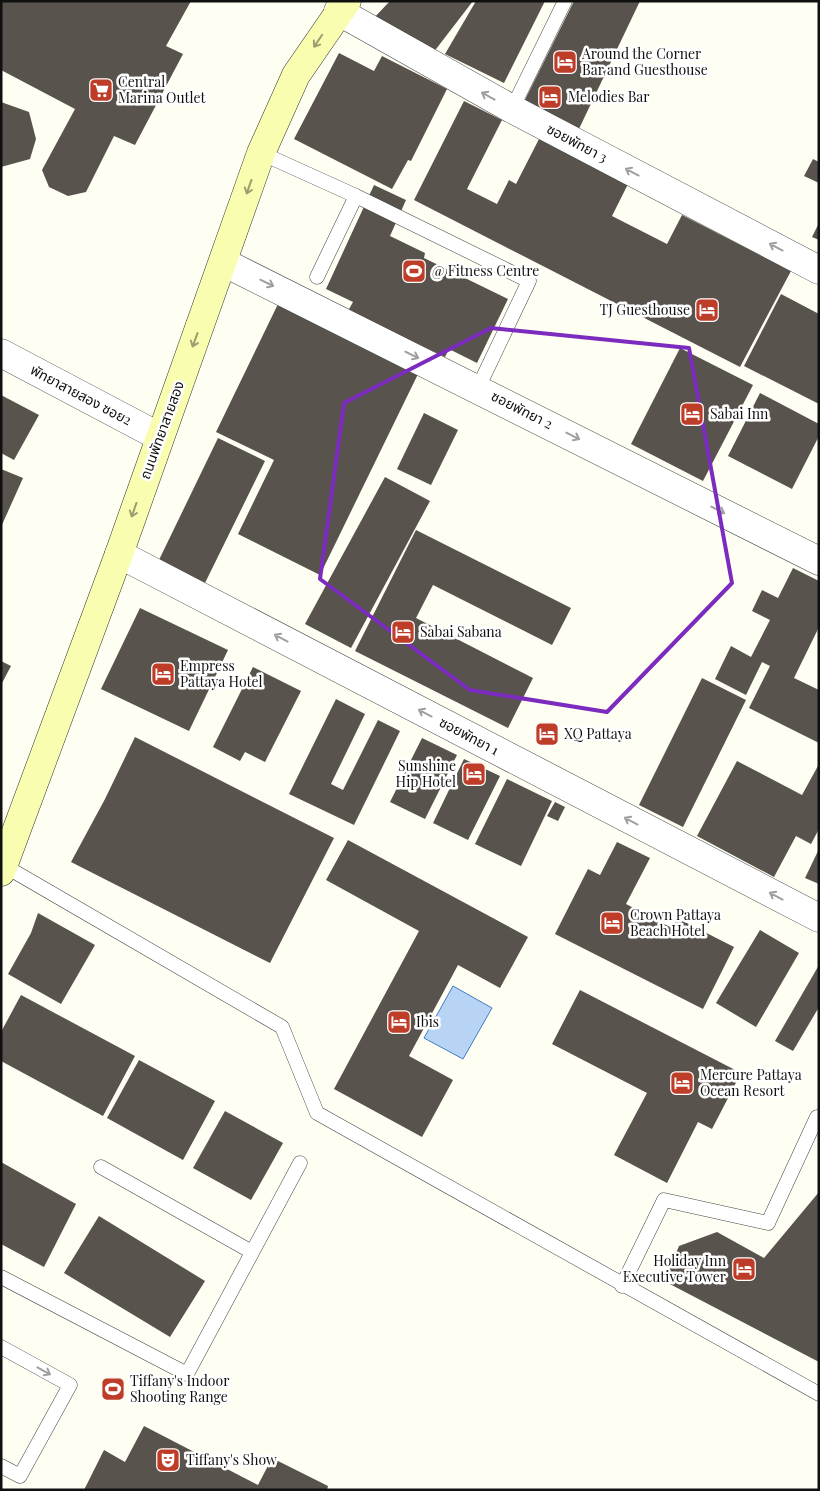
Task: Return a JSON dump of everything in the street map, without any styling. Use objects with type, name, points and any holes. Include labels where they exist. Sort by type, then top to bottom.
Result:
[{"type":"main road","name":"ถนนพัทยาสายสอง","points":[[2,868],[119,554],[261,153],[296,75],[342,6]]},
{"type":"street","name":"ซอยพัทยา 3","points":[[342,6],[512,109],[819,270]]},
{"type":"street","name":"ซอยพัทยา 2","points":[[223,262],[478,388],[819,561]]},
{"type":"street","name":"พัทยาสายสอง ซอย2","points":[[1,353],[160,437]]},
{"type":"street","name":"ซอยพัทยา 1","points":[[119,554],[819,918]]},
{"type":"lane","points":[[512,109],[564,1]]},
{"type":"lane","points":[[261,153],[356,196],[529,281],[478,388]]},
{"type":"lane","points":[[317,277],[356,196]]},
{"type":"lane","points":[[2,868],[282,1027],[317,1113],[622,1286],[819,1394]]},
{"type":"lane","points":[[622,1286],[664,1200],[768,1223],[817,1117],[819,1118]]},
{"type":"lane","points":[[1,1277],[187,1374],[300,1163]]},
{"type":"lane","points":[[101,1167],[252,1252]]},
{"type":"lane","points":[[1,1347],[70,1386],[20,1476],[1,1466]]},
{"type":"highlighted area","points":[[491,328],[689,348],[732,583],[607,712],[470,690],[320,579],[344,403]]},
{"type":"water","points":[[453,986],[492,1008],[463,1059],[424,1038]]},
{"type":"building","name":"Central Marina Outlet","points":[[1,1],[191,1],[166,46],[183,54],[135,145],[114,136],[86,192],[68,196],[49,187],[42,170],[75,109],[1,70]]},
{"type":"building","points":[[390,1],[473,1],[433,53],[372,20]]},
{"type":"building","points":[[476,1],[545,1],[504,83],[445,54]]},
{"type":"building","points":[[574,1],[640,1],[577,133],[523,104]]},
{"type":"building","points":[[339,53],[374,71],[382,56],[447,89],[411,161],[408,160],[392,189],[294,139]]},
{"type":"building","points":[[464,101],[502,120],[467,189],[497,204],[509,180],[516,184],[539,139],[628,184],[612,216],[667,244],[682,215],[791,271],[740,367],[414,200]]},
{"type":"building","points":[[1,102],[29,112],[36,139],[30,159],[1,167]]},
{"type":"building","points":[[813,159],[819,162],[819,183],[804,176]]},
{"type":"building","points":[[374,185],[406,200],[390,236],[425,253],[424,258],[508,299],[477,363],[449,349],[445,357],[348,311],[353,302],[326,289]]},
{"type":"building","points":[[819,223],[819,240],[812,237]]},
{"type":"building","points":[[781,294],[819,314],[819,404],[744,366]]},
{"type":"building","points":[[278,304],[419,372],[320,575],[238,534],[274,460],[216,432]]},
{"type":"building","name":"Sabai Inn","points":[[680,348],[753,385],[703,481],[631,444]]},
{"type":"building","points":[[760,393],[819,424],[819,436],[792,489],[728,456]]},
{"type":"building","points":[[1,395],[39,415],[14,460],[1,453]]},
{"type":"building","points":[[424,413],[458,430],[431,485],[397,469]]},
{"type":"building","points":[[218,438],[265,461],[204,585],[158,562]]},
{"type":"building","points":[[1,469],[23,478],[1,527]]},
{"type":"building","points":[[385,477],[430,501],[351,648],[305,624]]},
{"type":"building","name":"Sabai Sabana","points":[[416,530],[571,608],[552,645],[433,585],[416,618],[533,678],[508,728],[355,651]]},
{"type":"building","points":[[793,568],[819,581],[819,627],[794,678],[819,690],[819,743],[749,708],[770,666],[762,662],[746,695],[715,679],[731,646],[751,657],[770,620],[752,611],[762,590],[778,598]]},
{"type":"building","name":"Empress Pattaya Hotel","points":[[140,608],[228,650],[189,731],[101,689]]},
{"type":"building","points":[[1,661],[11,666],[1,685]]},
{"type":"building","points":[[253,667],[301,691],[265,762],[245,752],[240,761],[213,747]]},
{"type":"building","points":[[702,678],[746,700],[683,827],[639,805]]},
{"type":"building","points":[[336,699],[365,714],[331,784],[343,790],[378,720],[400,731],[354,825],[289,794]]},
{"type":"building","points":[[135,737],[334,838],[270,963],[71,862],[105,799]]},
{"type":"building","points":[[422,738],[457,755],[425,819],[390,802]]},
{"type":"building","points":[[464,759],[500,776],[468,840],[433,823]]},
{"type":"building","points":[[737,761],[802,795],[819,764],[819,829],[811,844],[796,836],[774,877],[697,836]]},
{"type":"building","points":[[507,779],[552,801],[521,866],[475,844]]},
{"type":"building","points":[[555,802],[565,807],[558,821],[547,816]]},
{"type":"building","name":"Ibis","points":[[348,840],[528,937],[500,988],[458,965],[409,1056],[453,1080],[422,1137],[334,1089],[419,931],[326,880]]},
{"type":"building","name":"Crown Pattaya Beach Hotel","points":[[617,842],[650,858],[626,904],[672,928],[677,918],[734,947],[703,1009],[555,934],[588,869],[600,875]]},
{"type":"building","points":[[819,849],[819,884],[805,878]]},
{"type":"building","points":[[38,913],[95,945],[61,1004],[8,974],[31,933]]},
{"type":"building","points":[[760,930],[799,953],[756,1027],[716,1003]]},
{"type":"building","points":[[819,965],[819,1007],[793,1051],[775,1041]]},
{"type":"building","name":"Mercure Pattaya Ocean Resort","points":[[580,990],[741,1073],[712,1129],[698,1122],[667,1183],[614,1155],[647,1093],[552,1044]]},
{"type":"building","points":[[21,995],[135,1056],[103,1116],[1,1061],[1,1032]]},
{"type":"building","points":[[139,1060],[215,1101],[183,1160],[107,1118]]},
{"type":"building","points":[[225,1111],[283,1143],[251,1200],[193,1168]]},
{"type":"building","points":[[1,1162],[76,1204],[44,1267],[1,1244]]},
{"type":"building","name":"Holiday Inn Executive Tower","points":[[819,1192],[819,1362],[664,1281],[679,1246],[717,1232],[764,1258]]},
{"type":"building","points":[[99,1216],[205,1281],[170,1337],[64,1273]]},
{"type":"building","name":"Tiffany's Show","points":[[144,1426],[258,1485],[272,1458],[328,1486],[327,1490],[84,1490],[104,1450],[125,1462]]},
{"type":"place","name":"Around the Corner Bar and Guesthouse","points":[[565,62]]},
{"type":"place","name":"Central Marina Outlet","points":[[101,90]]},
{"type":"place","name":"Melodies Bar","points":[[550,97]]},
{"type":"place","name":"@ Fitness Centre","points":[[414,271]]},
{"type":"place","name":"TJ Guesthouse","points":[[707,310]]},
{"type":"place","name":"Sabai Inn","points":[[692,414]]},
{"type":"place","name":"Sabai Sabana","points":[[403,632]]},
{"type":"place","name":"Empress Pattaya Hotel","points":[[163,674]]},
{"type":"place","name":"XQ Pattaya","points":[[547,734]]},
{"type":"place","name":"Sunshine Hip Hotel","points":[[474,774]]},
{"type":"place","name":"Crown Pattaya Beach Hotel","points":[[612,923]]},
{"type":"place","name":"Ibis","points":[[399,1022]]},
{"type":"place","name":"Mercure Pattaya Ocean Resort","points":[[682,1083]]},
{"type":"place","name":"Holiday Inn Executive Tower","points":[[744,1269]]},
{"type":"place","name":"Tiffany's Indoor Shooting Range","points":[[113,1389]]},
{"type":"place","name":"Tiffany's Show","points":[[168,1460]]}]
